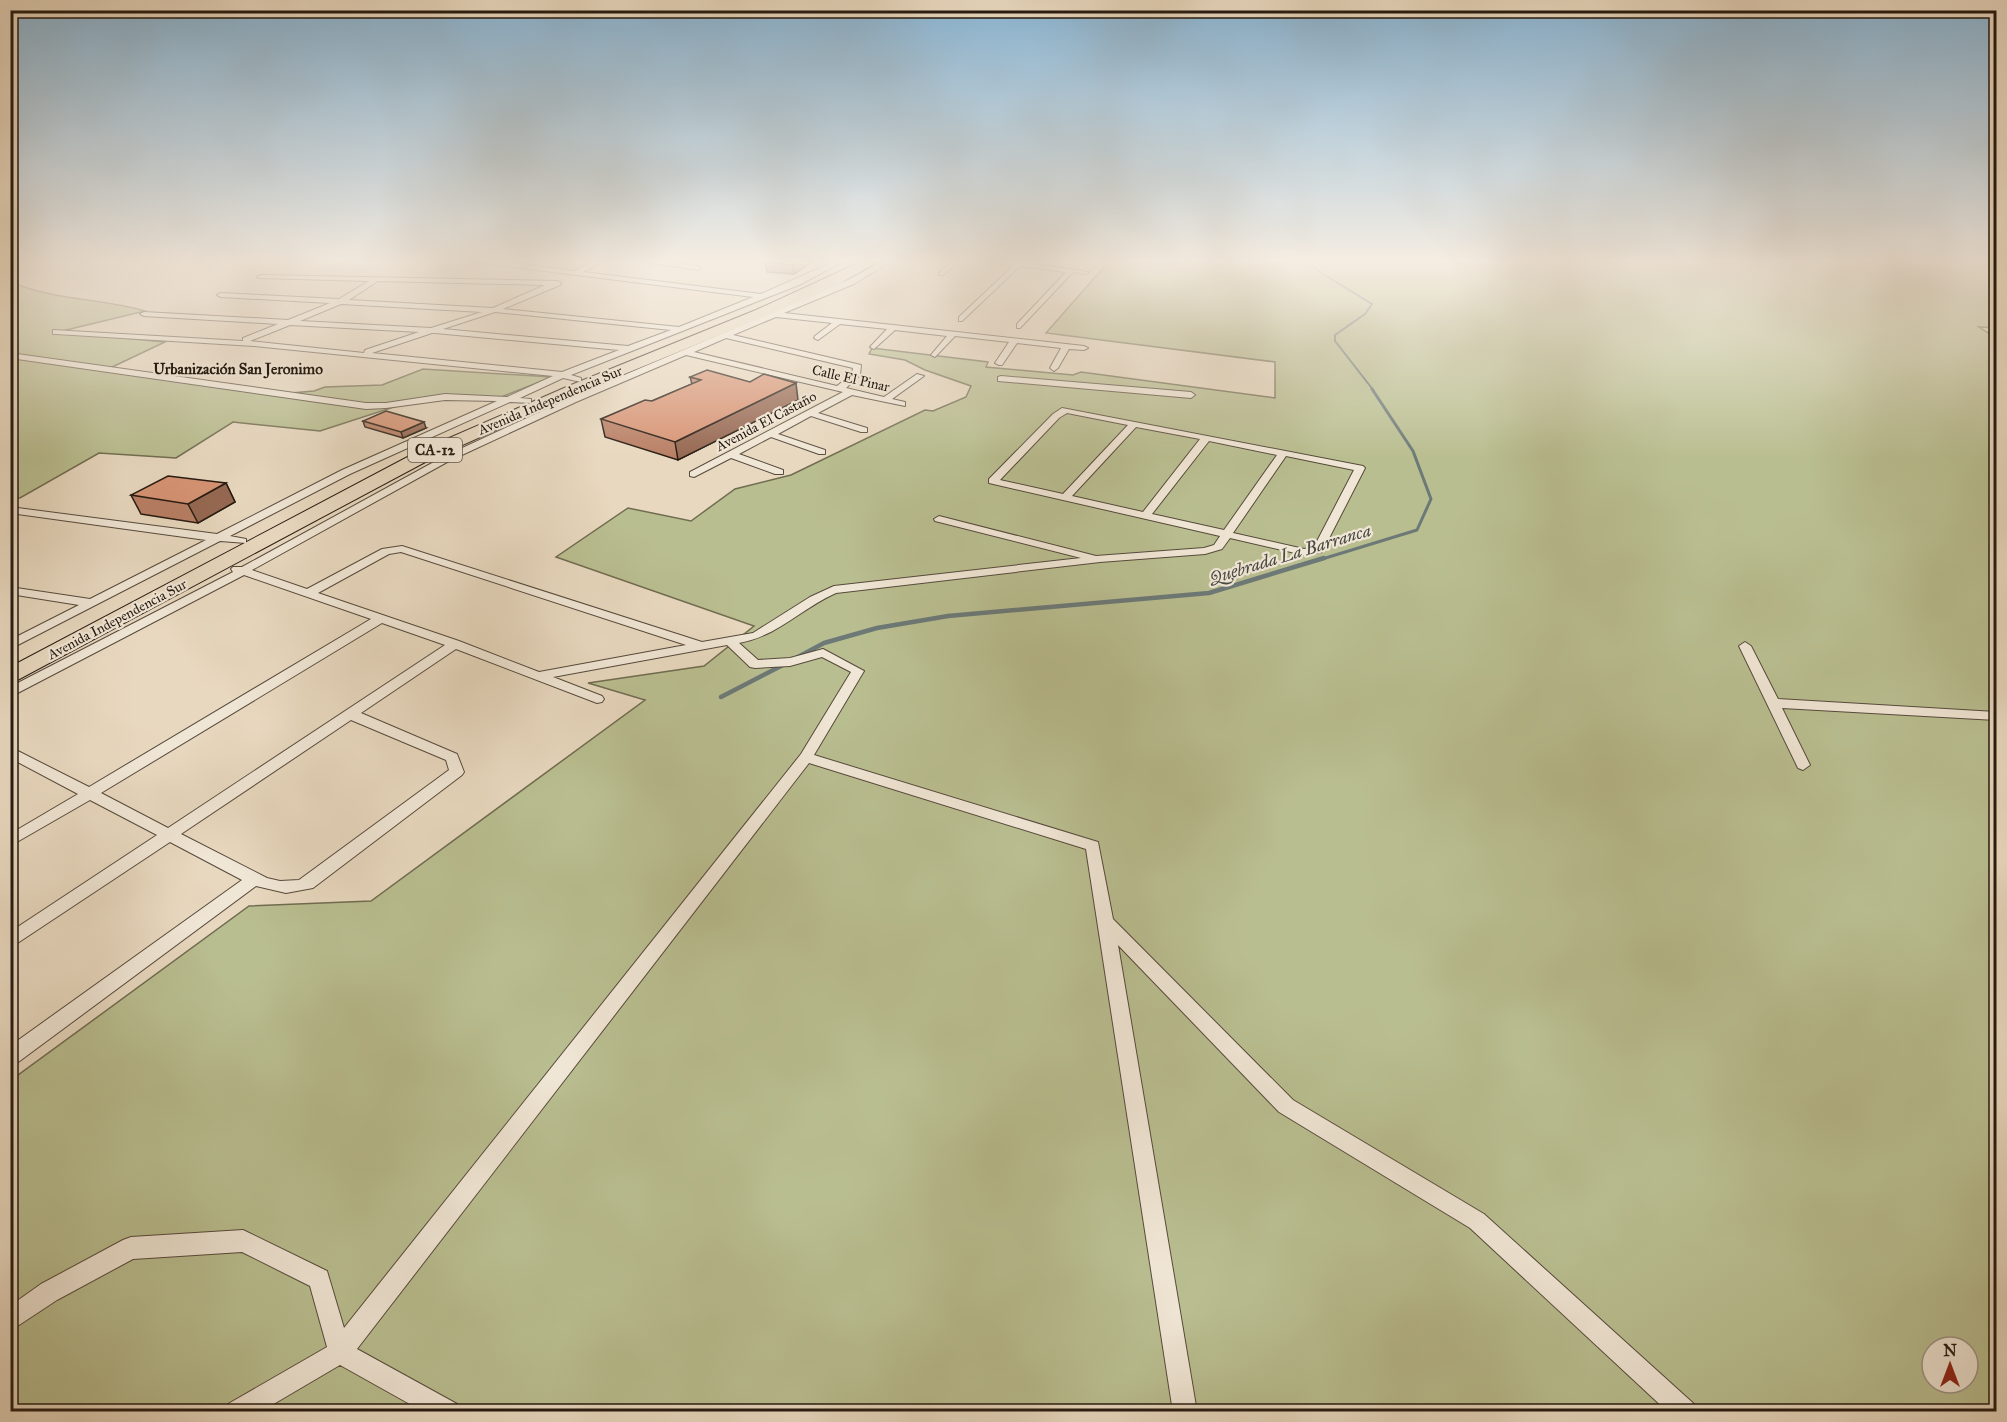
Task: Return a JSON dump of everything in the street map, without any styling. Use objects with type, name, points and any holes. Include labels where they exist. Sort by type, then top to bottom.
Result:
[{"type":"highway","name":"Avenida Independencia Sur","points":[[10,663],[242,541],[395,455],[528,401],[570,378],[722,325]]},
{"type":"highway","name":"Avenida Independencia Sur","points":[[10,677],[423,456],[629,357],[680,351],[735,325]]},
{"type":"highway","points":[[615,383],[629,357]]},
{"type":"street","points":[[240,343],[285,325]]},
{"type":"street","points":[[357,325],[435,331],[629,357]]},
{"type":"street","points":[[363,353],[451,325]]},
{"type":"street","points":[[643,325],[678,329]]},
{"type":"street","points":[[10,645],[219,537],[509,399],[629,357],[678,329],[694,325]]},
{"type":"street","points":[[10,693],[243,571],[446,459],[526,421],[615,383],[680,351],[728,336],[745,325]]},
{"type":"street","points":[[818,338],[834,325]]},
{"type":"street","points":[[868,325],[1084,348]]},
{"type":"street","points":[[874,347],[892,328]]},
{"type":"street","points":[[56,332],[363,353],[570,378]]},
{"type":"street","points":[[935,355],[953,334]]},
{"type":"street","points":[[728,336],[858,367],[856,375],[839,389]]},
{"type":"street","points":[[999,363],[1014,341]]},
{"type":"street","points":[[1054,368],[1066,346]]},
{"type":"street","name":"Calle El Pinar","points":[[680,351],[902,405]]},
{"type":"street","points":[[10,355],[366,406],[390,406],[444,397],[528,401]]},
{"type":"street","points":[[885,400],[921,376]]},
{"type":"street","points":[[1001,379],[1062,397],[1134,424],[1360,468],[1318,550],[1285,549],[995,482],[993,479],[1056,416],[1062,397]]},
{"type":"street","name":"Avenida El Castaño","points":[[694,474],[850,392]]},
{"type":"street","points":[[1062,397],[1191,395]]},
{"type":"street","points":[[810,413],[864,430]]},
{"type":"street","points":[[1065,498],[1134,424]]},
{"type":"street","points":[[770,434],[822,452]]},
{"type":"street","points":[[1145,516],[1206,438]]},
{"type":"street","points":[[539,676],[730,641],[772,629],[823,594],[834,590],[1100,559],[1205,551],[1218,547],[1228,535],[1282,453]]},
{"type":"street","points":[[731,455],[779,472]]},
{"type":"street","points":[[11,511],[242,541]]},
{"type":"street","points":[[939,519],[1100,559]]},
{"type":"street","points":[[309,593],[386,551],[402,549],[700,645]]},
{"type":"street","points":[[221,564],[455,644],[597,699]]},
{"type":"street","points":[[10,590],[91,603]]},
{"type":"street","points":[[10,842],[380,619]]},
{"type":"street","points":[[236,1412],[340,1352],[806,757],[858,671],[823,653],[790,662],[755,664],[730,641]]},
{"type":"street","points":[[10,940],[455,644]]},
{"type":"street","points":[[1745,646],[1803,765]]},
{"type":"street","points":[[1773,703],[1996,716]]},
{"type":"street","points":[[10,752],[254,879],[274,887],[291,889],[307,884],[457,772],[452,757],[350,714]]},
{"type":"street","points":[[806,757],[1093,846],[1185,1412]]},
{"type":"street","points":[[10,1057],[254,879]]},
{"type":"street","points":[[1105,921],[1286,1106],[1477,1221],[1686,1412]]},
{"type":"street","points":[[10,1320],[49,1292],[131,1248],[243,1241],[319,1279],[340,1352],[449,1412]]},
{"type":"green space","points":[[11,325],[86,325],[58,332],[165,342],[110,368],[279,394],[314,391],[325,387],[382,385],[423,369],[552,377],[491,401],[457,398],[400,405],[320,431],[233,422],[176,458],[99,453],[20,498],[11,497]]},
{"type":"green space","points":[[1053,325],[1996,325],[1996,328],[1979,327],[1996,338],[1996,1411],[11,1411],[10,1081],[249,906],[371,901],[645,700],[588,683],[704,666],[754,626],[556,557],[628,508],[691,521],[735,489],[791,475],[925,410],[933,411],[966,397],[971,386],[925,370],[905,360],[869,354],[872,348],[988,362],[986,367],[1073,375],[1081,372],[1275,398],[1275,362],[1046,333]]},
{"type":"building","points":[[707,370],[750,382],[764,374],[796,383],[675,442],[601,419],[701,380],[690,377]]},
{"type":"building","points":[[386,411],[424,422],[401,432],[363,421]]},
{"type":"building","points":[[168,476],[226,483],[188,504],[131,495]]},
{"type":"waterway","name":"Quebrada La Barranca","points":[[1349,325],[1335,335],[1335,341],[1374,391]]},
{"type":"waterway","name":"Quebrada La Barranca","points":[[1319,560],[1417,530],[1431,499],[1413,451],[1372,389]]},
{"type":"waterway","name":"Quebrada La Barranca","points":[[798,657],[824,643],[877,628],[948,616],[1209,593],[1324,558]]},
{"type":"waterway","name":"Quebrada La Barranca","points":[[721,697],[783,665]]},
{"type":"district","name":"Urbanización San Jeronimo","points":[[238,369]]}]
